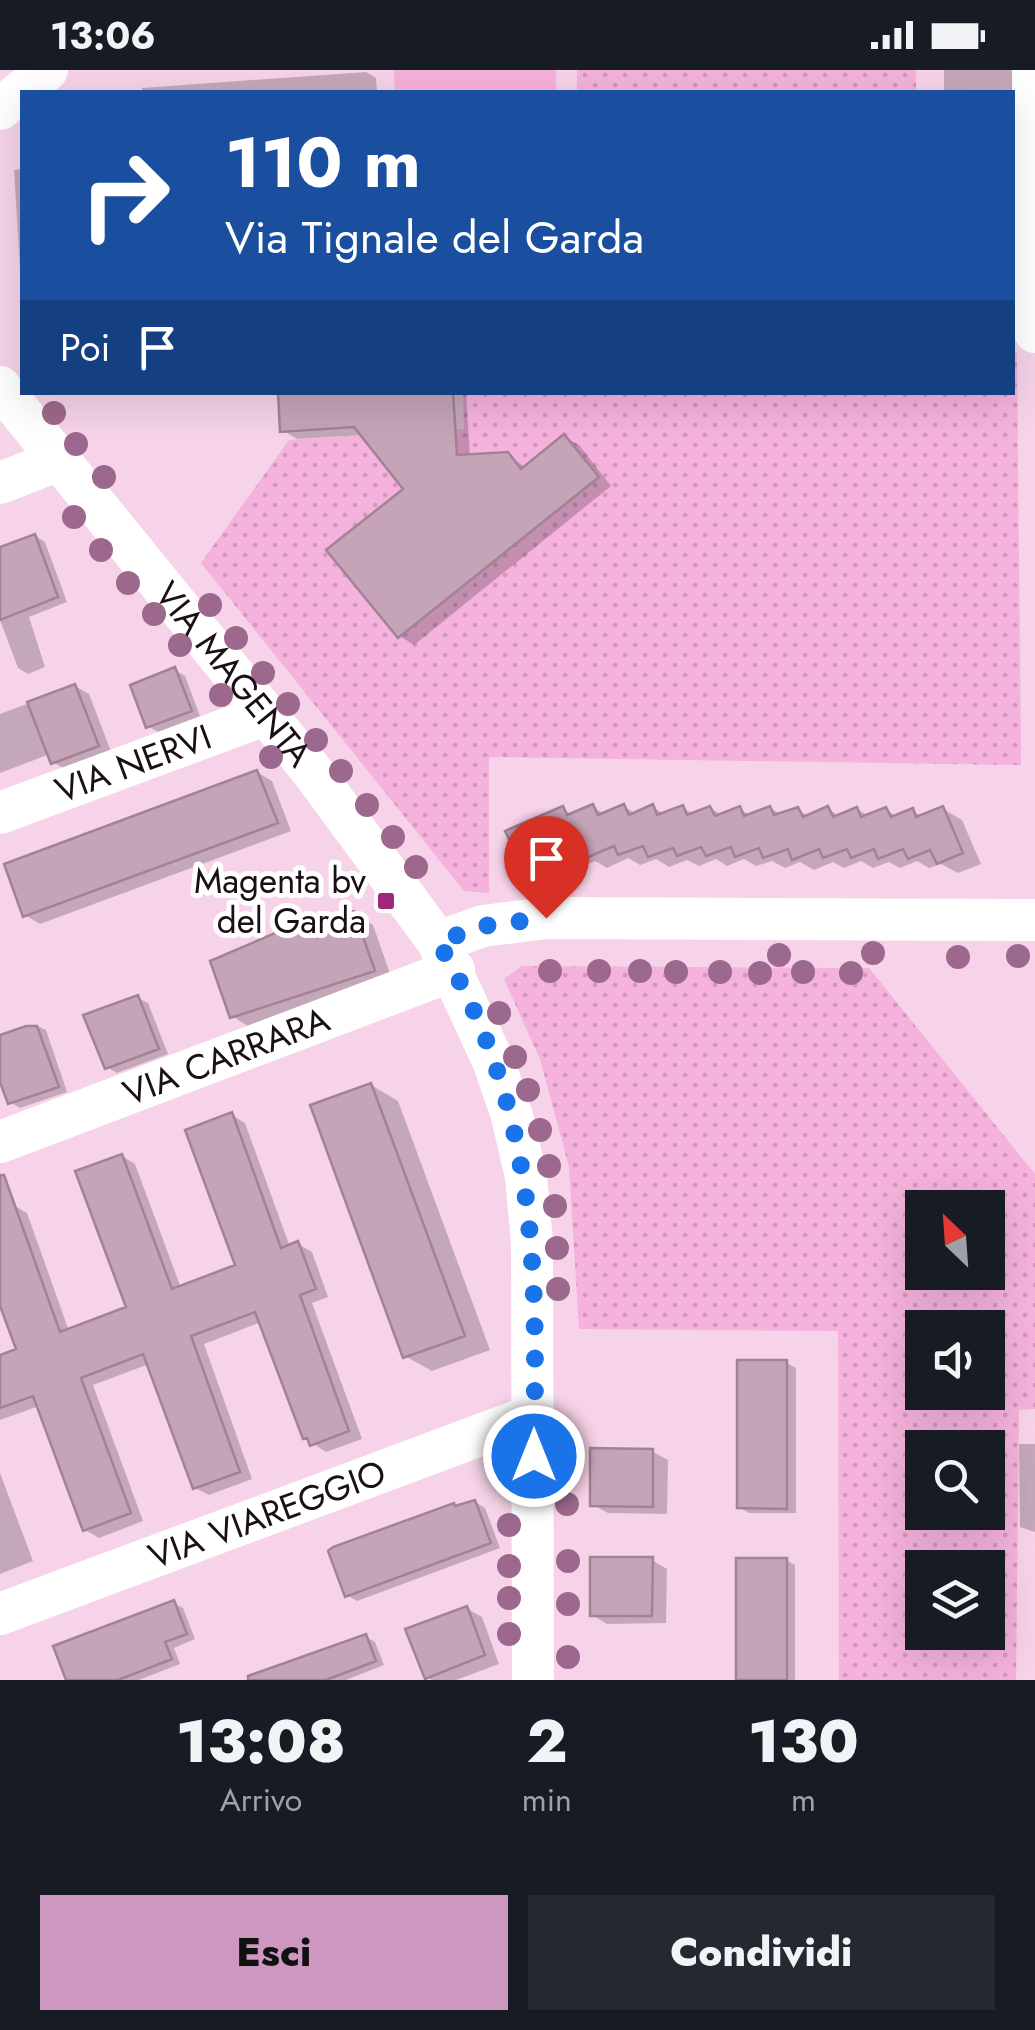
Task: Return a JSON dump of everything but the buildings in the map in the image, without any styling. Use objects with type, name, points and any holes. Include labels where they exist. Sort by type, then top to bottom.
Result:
[{"type":"street","points":[[23,90],[47,70]]},
{"type":"street","points":[[1033,70],[1035,332]]},
{"type":"street","points":[[0,109],[20,92]]},
{"type":"street","name":"VIA MAGENTA","points":[[0,387],[267,714],[446,956],[494,1063],[526,1176],[532,1242],[532,1679]]},
{"type":"street","points":[[0,483],[59,460]]},
{"type":"street","name":"VIA NERVI","points":[[0,813],[267,714]]},
{"type":"street","name":"VIA CARRARA","points":[[0,1142],[446,956],[483,926],[546,918],[1035,920]]},
{"type":"street","name":"VIA VIAREGGIO","points":[[0,1614],[534,1414]]},
{"type":"shaded area","points":[[394,70],[556,70],[556,90],[395,90]]},
{"type":"shaded area","points":[[577,70],[916,70],[916,90],[577,90]]},
{"type":"shaded area","points":[[1017,353],[1021,765],[489,757],[489,893],[464,891],[201,563],[289,440],[464,429],[463,395],[1015,395]]},
{"type":"shaded area","points":[[522,966],[869,968],[1035,1174],[1035,1409],[1019,1410],[1016,1680],[839,1680],[838,1331],[579,1329],[569,1167],[540,1059],[504,979]]},
{"type":"place","name":"Magenta bv del Garda","points":[[386,901]]},
{"type":"route","points":[[534,1456],[532,1242],[526,1176],[494,1063],[438,942],[483,926],[546,918]]}]
